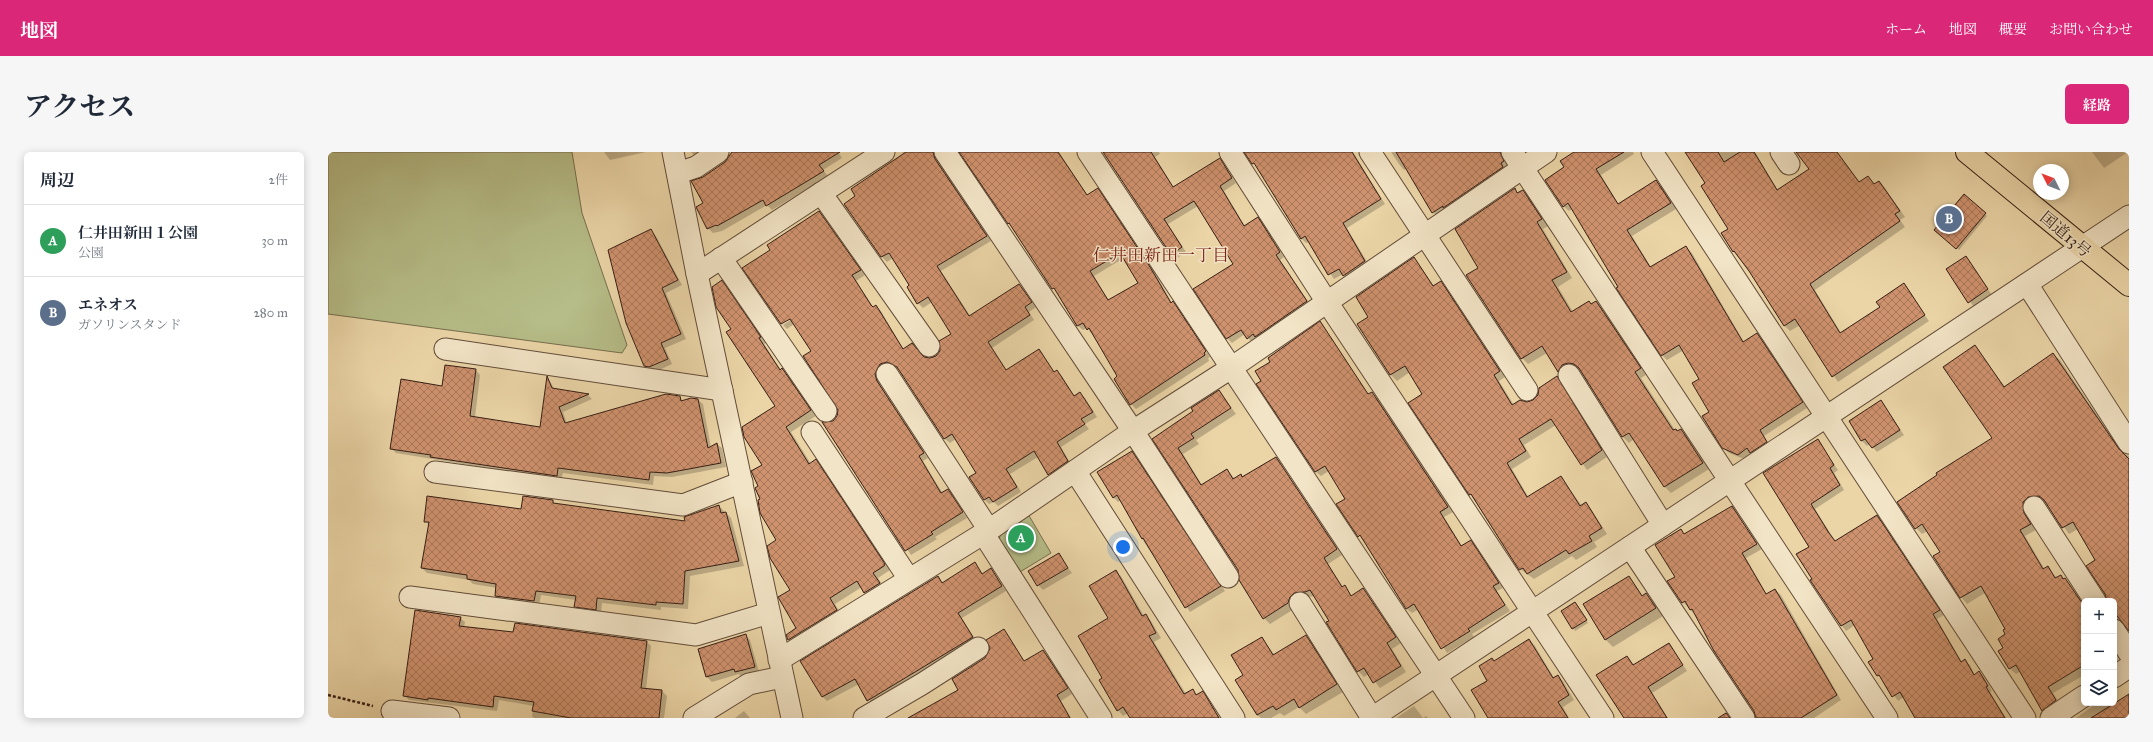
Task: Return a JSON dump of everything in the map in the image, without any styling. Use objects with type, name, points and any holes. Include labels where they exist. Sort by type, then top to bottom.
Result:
[{"type":"highway","name":"国道13号","points":[[1967,152],[2082,248],[2129,285]]},
{"type":"street","points":[[673,152],[697,274],[780,668],[792,718]]},
{"type":"street","points":[[678,173],[696,167],[718,152]]},
{"type":"street","points":[[697,274],[884,152]]},
{"type":"street","points":[[945,152],[1134,431],[1228,576]]},
{"type":"street","points":[[1088,152],[1464,718]]},
{"type":"street","points":[[1230,152],[1327,302],[1603,718]]},
{"type":"street","points":[[1370,152],[1527,390]]},
{"type":"street","points":[[694,718],[749,684],[780,668],[909,579],[986,532],[1426,236],[1517,160],[1546,152]]},
{"type":"street","points":[[1652,152],[2025,718]]},
{"type":"street","points":[[1517,160],[1886,718]]},
{"type":"street","points":[[821,193],[929,346]]},
{"type":"street","points":[[1300,603],[1372,718],[2129,216]]},
{"type":"street","points":[[722,258],[826,410]]},
{"type":"street","points":[[2027,284],[2129,443]]},
{"type":"street","points":[[445,349],[722,390]]},
{"type":"street","points":[[887,374],[1102,718]]},
{"type":"street","points":[[1569,375],[1663,525]]},
{"type":"street","points":[[812,432],[909,579]]},
{"type":"street","points":[[1075,471],[1234,718]]},
{"type":"street","points":[[435,472],[683,505],[742,482]]},
{"type":"street","points":[[2034,507],[2093,598]]},
{"type":"street","points":[[1630,547],[1744,718]]},
{"type":"street","points":[[410,597],[696,635],[769,613]]},
{"type":"street","points":[[2117,634],[2129,653]]},
{"type":"street","points":[[864,718],[922,684],[978,648]]},
{"type":"street","points":[[2117,675],[2129,667]]},
{"type":"street","points":[[2051,718],[2081,698]]},
{"type":"street","points":[[392,711],[449,718]]},
{"type":"path","points":[[328,696],[392,711]]},
{"type":"green space","points":[[328,152],[572,152],[582,213],[627,345],[622,353],[328,314]]},
{"type":"green space","points":[[1028,514],[1051,553],[1015,575],[997,546],[1002,530]]},
{"type":"building","points":[[732,152],[840,152],[819,165],[824,171],[766,206],[763,200],[717,226],[716,225],[707,229],[696,207],[703,203],[691,181],[703,177],[725,162]]},
{"type":"building","points":[[906,152],[933,152],[935,159],[987,236],[937,266],[969,316],[1019,284],[1032,302],[1025,307],[1030,315],[988,342],[1006,370],[1039,349],[1054,372],[1057,370],[1074,396],[1080,392],[1093,412],[1081,419],[1085,424],[1057,442],[1068,461],[1048,475],[1034,451],[1006,469],[1017,487],[993,502],[989,497],[984,500],[969,477],[976,473],[952,434],[944,439],[897,367],[887,362],[880,364],[875,374],[877,381],[924,453],[919,456],[941,493],[948,489],[963,512],[931,532],[933,534],[905,551],[822,422],[833,421],[837,416],[838,410],[803,356],[811,351],[790,319],[781,324],[742,268],[770,250],[767,245],[819,211],[861,270],[852,275],[871,305],[873,307],[876,305],[903,349],[912,343],[924,357],[930,358],[936,356],[940,351],[939,341],[951,334],[928,297],[917,304],[907,287],[909,285],[889,253],[881,257],[844,204],[855,196],[851,189]]},
{"type":"building","points":[[959,152],[1058,152],[1087,195],[1098,188],[1150,267],[1171,303],[1173,301],[1206,351],[1204,353],[1205,355],[1130,405],[1114,379],[1117,376],[1089,328],[1087,330],[1083,323],[1077,326],[1054,288],[1052,289],[1009,223],[1008,224]],"holes":[[[1120,253],[1138,283],[1108,300],[1090,271]]]},
{"type":"building","points":[[1103,152],[1151,152],[1173,187],[1220,158],[1232,178],[1220,186],[1244,226],[1258,217],[1280,252],[1276,255],[1307,301],[1255,337],[1253,334],[1247,339],[1241,330],[1226,339],[1193,289],[1233,264],[1194,201],[1164,219],[1182,247],[1171,255]]},
{"type":"building","points":[[1244,152],[1352,152],[1381,199],[1343,223],[1365,261],[1343,276],[1339,269],[1328,275],[1305,236],[1301,239],[1254,163],[1252,164]]},
{"type":"building","points":[[1396,152],[1500,152],[1504,161],[1501,163],[1503,167],[1443,208],[1443,206],[1432,213]]},
{"type":"building","points":[[1574,152],[1624,152],[1596,169],[1618,204],[1656,180],[1671,203],[1627,230],[1650,267],[1686,246],[1743,342],[1757,333],[1803,402],[1760,430],[1767,442],[1750,453],[1747,448],[1738,455],[1722,448],[1702,416],[1709,412],[1692,383],[1699,379],[1679,345],[1661,356],[1616,288],[1618,287],[1568,203],[1563,207],[1545,180],[1564,167],[1560,161]]},
{"type":"building","points":[[1685,152],[1718,152],[1724,162],[1740,152],[1754,152],[1777,190],[1809,169],[1796,152],[1837,152],[1859,182],[1868,176],[1874,184],[1879,181],[1900,211],[1895,214],[1900,221],[1810,284],[1840,333],[1880,307],[1876,302],[1904,283],[1925,315],[1832,377],[1795,319],[1784,326],[1749,271],[1734,251],[1733,252],[1721,233],[1728,229],[1701,186],[1705,183]]},
{"type":"building","points":[[1515,188],[1517,193],[1523,190],[1542,219],[1537,222],[1567,272],[1552,280],[1571,312],[1589,301],[1591,304],[1596,301],[1641,368],[1635,372],[1673,430],[1676,429],[1677,431],[1681,429],[1703,463],[1664,487],[1629,433],[1622,437],[1579,368],[1574,364],[1568,363],[1562,365],[1558,372],[1542,346],[1521,359],[1466,275],[1478,268],[1455,229]]},
{"type":"building","points":[[1964,194],[1986,213],[1956,249],[1934,230]]},
{"type":"building","points":[[651,229],[678,280],[662,288],[681,334],[661,343],[668,359],[649,367],[644,366],[626,323],[608,250]]},
{"type":"building","points":[[1966,256],[1988,289],[1968,303],[1946,269]]},
{"type":"building","points":[[1414,257],[1433,286],[1441,281],[1500,371],[1494,375],[1512,405],[1520,400],[1527,402],[1533,400],[1538,395],[1539,388],[1557,376],[1602,450],[1581,465],[1551,419],[1519,439],[1526,451],[1507,463],[1527,497],[1561,476],[1580,506],[1586,502],[1602,528],[1589,536],[1592,541],[1569,554],[1566,550],[1527,574],[1523,568],[1519,570],[1471,494],[1469,495],[1408,403],[1422,394],[1405,366],[1390,375],[1357,324],[1368,317],[1356,297]]},
{"type":"building","points":[[722,280],[761,337],[759,338],[780,370],[782,368],[811,410],[786,427],[809,464],[816,459],[885,564],[873,573],[880,583],[864,593],[857,581],[830,598],[837,610],[788,640],[786,635],[796,628],[778,597],[790,590],[770,558],[767,546],[776,540],[760,513],[758,500],[760,499],[755,488],[758,486],[751,471],[762,465],[744,437],[742,427],[775,406],[726,332],[731,329],[716,307],[712,287]]},
{"type":"building","points":[[1320,321],[1368,394],[1372,392],[1448,507],[1440,512],[1461,546],[1471,540],[1499,583],[1493,586],[1505,605],[1468,629],[1470,631],[1441,649],[1414,604],[1406,609],[1360,535],[1358,537],[1336,504],[1345,499],[1325,466],[1315,472],[1256,384],[1261,381],[1255,371],[1270,362],[1268,358]]},
{"type":"building","points":[[1975,345],[2004,387],[2053,353],[2119,449],[2129,459],[2129,631],[2117,616],[2117,598],[2106,598],[2086,566],[2095,560],[2073,522],[2062,528],[2044,500],[2039,496],[2028,497],[2023,502],[2024,513],[2031,524],[2020,530],[2043,569],[2048,566],[2055,578],[2061,575],[2063,579],[2065,578],[2081,602],[2081,667],[2048,687],[2056,700],[2042,711],[2016,665],[2009,669],[1998,651],[2003,648],[1998,639],[2005,634],[2003,630],[2005,629],[1981,586],[1960,598],[1933,556],[1940,552],[1922,524],[1915,529],[1897,502],[1937,475],[1936,473],[1992,438],[1943,367]]},
{"type":"building","points":[[445,365],[476,369],[470,416],[540,427],[547,376],[552,388],[589,394],[559,407],[565,423],[666,394],[680,396],[681,401],[691,398],[698,399],[708,448],[717,443],[721,463],[667,473],[650,472],[649,480],[558,468],[557,476],[430,457],[431,455],[390,449],[401,379],[442,386]]},
{"type":"building","points":[[1219,390],[1231,408],[1191,434],[1194,438],[1178,448],[1201,485],[1227,469],[1233,479],[1241,474],[1242,477],[1276,457],[1337,549],[1324,558],[1342,587],[1345,585],[1351,596],[1363,588],[1396,637],[1387,643],[1401,666],[1373,683],[1364,668],[1357,672],[1326,622],[1329,621],[1310,590],[1294,593],[1290,597],[1288,603],[1263,619],[1239,580],[1238,570],[1152,439],[1193,411],[1191,408]]},
{"type":"building","points":[[1881,400],[1900,430],[1872,448],[1865,439],[1861,441],[1849,421]]},
{"type":"building","points":[[1818,439],[1834,465],[1830,468],[1840,485],[1811,504],[1829,533],[1835,541],[1877,515],[1940,610],[1933,614],[1961,662],[1965,659],[1974,675],[1979,671],[1988,686],[1986,687],[2005,718],[1915,718],[1900,692],[1892,697],[1879,675],[1877,676],[1868,662],[1873,659],[1851,620],[1841,626],[1810,580],[1812,579],[1796,554],[1809,547],[1763,473]]},
{"type":"building","points":[[1132,451],[1221,586],[1185,608],[1143,538],[1142,539],[1117,495],[1113,498],[1097,472]]},
{"type":"building","points":[[427,496],[521,509],[523,496],[553,500],[553,503],[685,521],[684,517],[719,505],[721,513],[726,512],[739,561],[685,571],[683,604],[656,602],[656,605],[597,598],[596,610],[574,607],[576,596],[536,591],[534,601],[495,596],[496,584],[467,579],[467,575],[421,568],[429,522],[424,522]]},
{"type":"building","points":[[1732,506],[1757,544],[1742,553],[1766,594],[1775,589],[1837,695],[1801,718],[1756,718],[1754,711],[1714,651],[1692,609],[1690,610],[1685,601],[1682,603],[1667,581],[1675,577],[1655,545],[1681,529],[1684,534]]},
{"type":"building","points":[[1059,553],[1068,568],[1037,586],[1028,571]]},
{"type":"building","points":[[975,562],[982,574],[991,568],[1002,586],[958,613],[973,637],[867,701],[855,679],[822,697],[800,661],[938,576],[942,583]]},
{"type":"building","points":[[1116,570],[1142,616],[1146,614],[1156,633],[1149,636],[1184,694],[1193,689],[1196,695],[1203,691],[1219,718],[1130,718],[1123,707],[1117,711],[1099,680],[1102,678],[1078,636],[1108,618],[1089,586]]},
{"type":"building","points":[[1629,576],[1642,596],[1646,593],[1656,608],[1605,640],[1583,604]]},
{"type":"building","points":[[1575,602],[1587,620],[1572,629],[1561,611]]},
{"type":"building","points":[[415,610],[461,617],[459,626],[513,632],[515,623],[647,641],[641,688],[662,690],[659,718],[571,718],[532,711],[534,702],[494,696],[493,707],[403,696]]},
{"type":"building","points":[[1004,629],[1024,661],[1043,650],[1068,688],[1057,695],[1070,718],[908,718],[958,690],[952,679],[985,658],[990,648],[986,640]]},
{"type":"building","points":[[746,634],[755,667],[735,672],[734,669],[706,677],[698,649]]},
{"type":"building","points":[[1306,635],[1337,684],[1299,708],[1294,699],[1276,710],[1273,706],[1257,715],[1235,680],[1243,675],[1231,655],[1262,637],[1273,655]]},
{"type":"building","points":[[1529,639],[1553,678],[1558,675],[1569,695],[1558,702],[1568,718],[1488,718],[1471,690],[1487,681],[1479,666],[1492,658],[1494,661]]},
{"type":"building","points":[[1669,643],[1683,665],[1648,687],[1667,718],[1624,718],[1596,675],[1627,656],[1633,665]]},
{"type":"building","points":[[2129,694],[2129,718],[2091,718],[2110,706],[2117,706],[2117,702]]},
{"type":"building","points":[[1726,713],[1730,718],[1718,718]]},
{"type":"place","name":"エネオス","points":[[1949,219]]},
{"type":"place","name":"仁井田新田１公園","points":[[1021,538]]},
{"type":"district","name":"仁井田新田一丁目","points":[[1161,255]]}]
